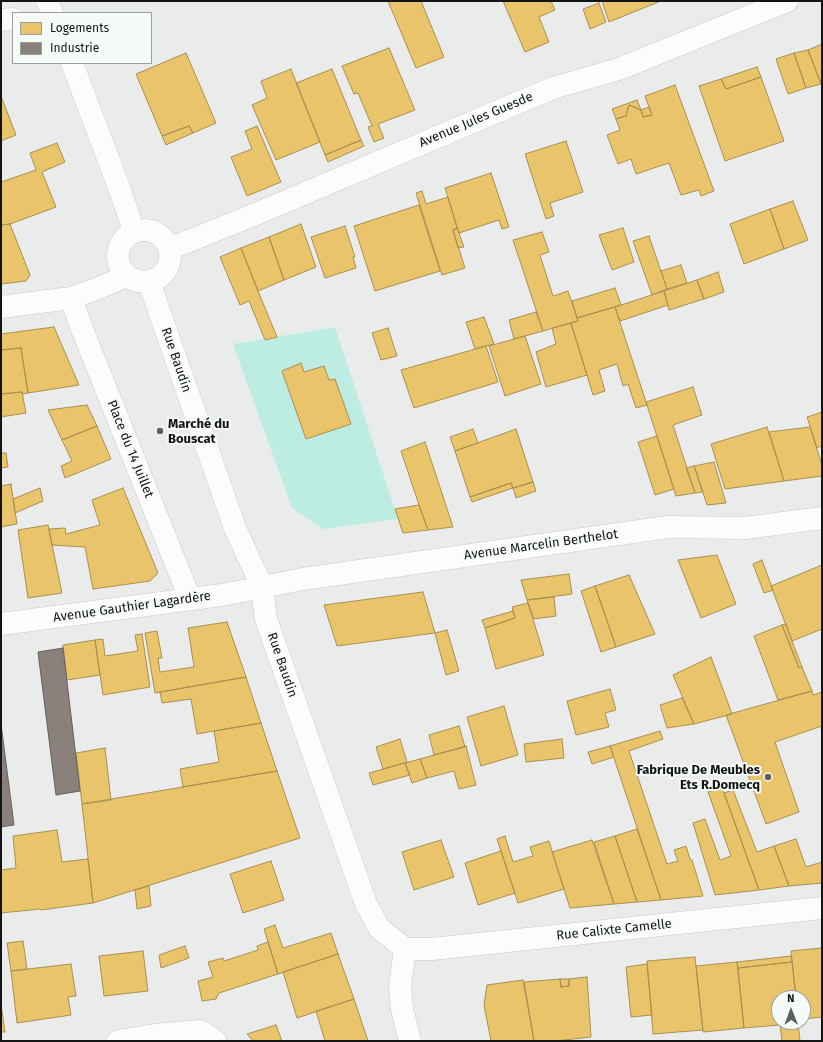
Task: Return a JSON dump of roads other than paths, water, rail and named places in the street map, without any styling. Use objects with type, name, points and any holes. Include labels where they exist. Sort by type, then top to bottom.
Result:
[{"type":"street","points":[[47,1],[52,12]]},
{"type":"street","name":"Avenue Jules Guesde","points":[[169,248],[256,214],[553,88],[619,69],[787,1]]},
{"type":"street","points":[[1,20],[12,19]]},
{"type":"street","points":[[72,64],[134,231]]},
{"type":"street","points":[[149,230],[156,232],[162,236],[169,248],[170,257],[168,266],[164,273],[157,279],[148,282],[133,280],[126,276],[120,269],[117,251],[120,242],[134,231],[149,230]]},
{"type":"street","points":[[1,308],[71,298],[126,276]]},
{"type":"street","name":"Rue Baudin","points":[[148,282],[235,528],[262,587],[269,626],[366,904],[379,928],[405,949]]},
{"type":"street","name":"Place du 14 Juillet","points":[[71,298],[190,599]]},
{"type":"street","name":"Avenue Marcelin Berthelot","points":[[262,587],[303,579],[668,527],[745,528],[822,518]]},
{"type":"street","name":"Avenue Gauthier Lagardère","points":[[1,624],[222,595],[262,587]]},
{"type":"street","name":"Rue Calixte Camelle","points":[[405,949],[432,949],[822,908]]},
{"type":"street","points":[[405,949],[400,986],[402,1009],[410,1041]]},
{"type":"street","points":[[118,1041],[155,1035],[200,1031],[215,1041]]},
{"type":"place","name":"Marché du Bouscat","points":[[160,431]]},
{"type":"place","name":"Fabrique De Meubles Ets R.Domecq","points":[[768,777]]}]
